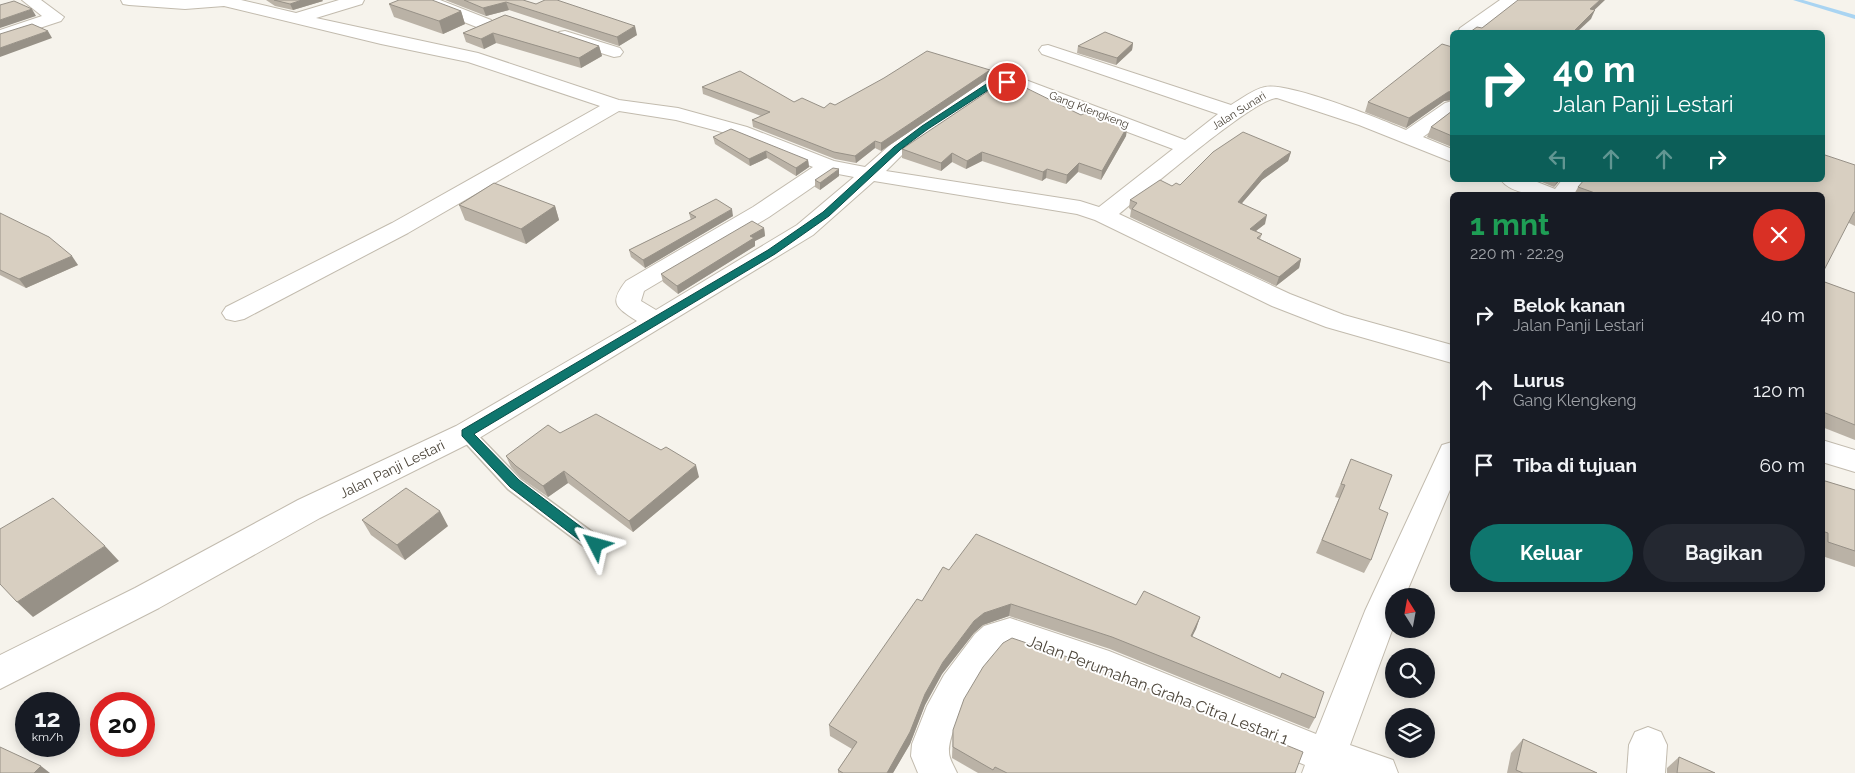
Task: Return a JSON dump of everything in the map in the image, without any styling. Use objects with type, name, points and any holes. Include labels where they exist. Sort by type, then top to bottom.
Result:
[{"type":"street","points":[[129,0],[224,1],[295,20],[472,57],[616,105],[678,114],[740,132],[829,166],[1054,203],[1103,215],[1282,300],[1334,322],[1450,353]]},
{"type":"street","points":[[295,20],[356,0]]},
{"type":"street","points":[[425,0],[485,24]]},
{"type":"street","points":[[1469,30],[1511,0]]},
{"type":"street","points":[[36,4],[65,2]]},
{"type":"street","points":[[0,36],[55,17],[36,4]]},
{"type":"street","points":[[433,48],[502,18]]},
{"type":"street","points":[[550,31],[614,52]]},
{"type":"street","points":[[1048,50],[1233,112]]},
{"type":"street","name":"Gang Klengkeng","points":[[869,174],[925,127],[998,82],[1016,83],[1186,147]]},
{"type":"street","name":"Jalan Sunari","points":[[1103,215],[1186,147],[1233,112],[1266,92],[1274,92],[1366,121],[1450,155]]},
{"type":"street","points":[[235,313],[400,228],[616,105]]},
{"type":"street","points":[[1408,138],[1450,108]]},
{"type":"street","points":[[656,321],[628,304],[629,294],[635,286],[761,212],[829,166]]},
{"type":"street","name":"Jalan Panji Lestari","points":[[0,673],[148,598],[309,509],[466,433],[656,321],[805,230],[844,198],[869,174]]},
{"type":"street","points":[[1517,182],[1543,192]]},
{"type":"street","points":[[1564,192],[1572,182]]},
{"type":"street","points":[[1825,452],[1855,461]]},
{"type":"street","points":[[1324,764],[1409,547],[1450,457]]},
{"type":"street","name":"Jalan Perumahan Graha Citra Lestari 1","points":[[938,773],[931,763],[931,745],[950,699],[971,662],[984,646],[996,636],[1010,633],[1097,662],[1324,764],[1379,773]]},
{"type":"lane","points":[[466,433],[514,484],[596,545]]},
{"type":"building","points":[[274,0],[302,0],[290,4]]},
{"type":"building","points":[[399,0],[432,0],[461,11],[439,21],[389,4]]},
{"type":"building","points":[[464,0],[523,0],[536,4],[545,0],[557,0],[635,26],[617,37],[506,2],[483,8]]},
{"type":"building","points":[[1518,0],[1600,0],[1590,9],[1595,10],[1575,30],[1473,30],[1477,27],[1482,28]]},
{"type":"building","points":[[14,1],[32,9],[0,20],[0,5]]},
{"type":"building","points":[[505,15],[599,46],[579,58],[493,33],[481,39],[463,33]]},
{"type":"building","points":[[32,24],[48,31],[0,48],[0,34]]},
{"type":"building","points":[[1105,32],[1133,43],[1117,58],[1078,46]]},
{"type":"building","points":[[1442,44],[1450,46],[1450,92],[1409,118],[1368,102]]},
{"type":"building","points":[[927,51],[990,70],[881,143],[875,141],[855,156],[834,152],[752,120],[770,112],[702,87],[740,71],[794,102],[802,98],[824,108],[830,103],[835,105],[884,78]]},
{"type":"building","points":[[1002,82],[1016,83],[1081,115],[1089,111],[1127,127],[1102,171],[1079,163],[1067,175],[1047,169],[1043,172],[982,152],[967,161],[952,153],[941,163],[902,149]]},
{"type":"building","points":[[1450,113],[1450,135],[1431,127]]},
{"type":"building","points":[[731,129],[808,160],[796,168],[766,151],[749,159],[713,137]]},
{"type":"building","points":[[1243,132],[1291,152],[1264,171],[1238,202],[1267,215],[1250,229],[1262,234],[1257,238],[1301,259],[1279,277],[1132,209],[1137,203],[1130,200],[1160,180],[1172,186],[1176,183],[1180,185],[1213,152]]},
{"type":"building","points":[[1825,155],[1855,165],[1855,212],[1825,268],[1825,192],[1592,192],[1578,187],[1582,182],[1825,182]]},
{"type":"building","points":[[833,168],[839,169],[820,183],[815,180]]},
{"type":"building","points":[[494,183],[555,206],[521,229],[459,205]]},
{"type":"building","points":[[716,199],[732,209],[643,260],[629,250],[696,217],[689,213]]},
{"type":"building","points":[[0,213],[49,237],[72,256],[19,279],[0,270]]},
{"type":"building","points":[[752,221],[764,228],[750,236],[754,238],[677,286],[661,274]]},
{"type":"building","points":[[1825,282],[1855,293],[1855,425],[1825,413]]},
{"type":"building","points":[[596,414],[661,450],[666,447],[696,465],[629,521],[564,471],[543,486],[506,456],[548,425],[560,433]]},
{"type":"building","points":[[1351,459],[1392,475],[1379,509],[1388,513],[1371,560],[1322,540],[1345,485],[1341,484]]},
{"type":"building","points":[[1825,481],[1855,490],[1855,551],[1828,542],[1828,533],[1825,532]]},
{"type":"building","points":[[406,488],[440,511],[397,545],[362,520]]},
{"type":"building","points":[[53,498],[105,546],[17,602],[0,584],[0,529]]},
{"type":"building","points":[[976,534],[1136,605],[1144,591],[1200,617],[1191,636],[1280,678],[1282,673],[1324,692],[1315,718],[1112,637],[1011,604],[984,613],[974,621],[943,662],[925,694],[910,732],[887,773],[843,773],[838,770],[857,742],[829,725],[917,599],[922,601],[943,567],[949,570]]},
{"type":"building","points":[[1012,638],[1091,665],[1303,752],[1295,773],[1007,773],[995,767],[993,770],[953,747],[953,730],[964,699],[983,667],[1003,643]]},
{"type":"building","points":[[1523,739],[1597,773],[1523,773],[1516,770]]},
{"type":"building","points":[[0,747],[15,754],[15,757],[22,757],[41,766],[34,773],[0,773]]},
{"type":"building","points":[[1679,757],[1715,773],[1677,773]]},
{"type":"waterway","points":[[1796,0],[1855,17]]},
{"type":"route","points":[[596,545],[514,484],[466,433],[805,230],[844,198],[897,148],[925,127],[991,85],[998,82],[1007,82]]}]
